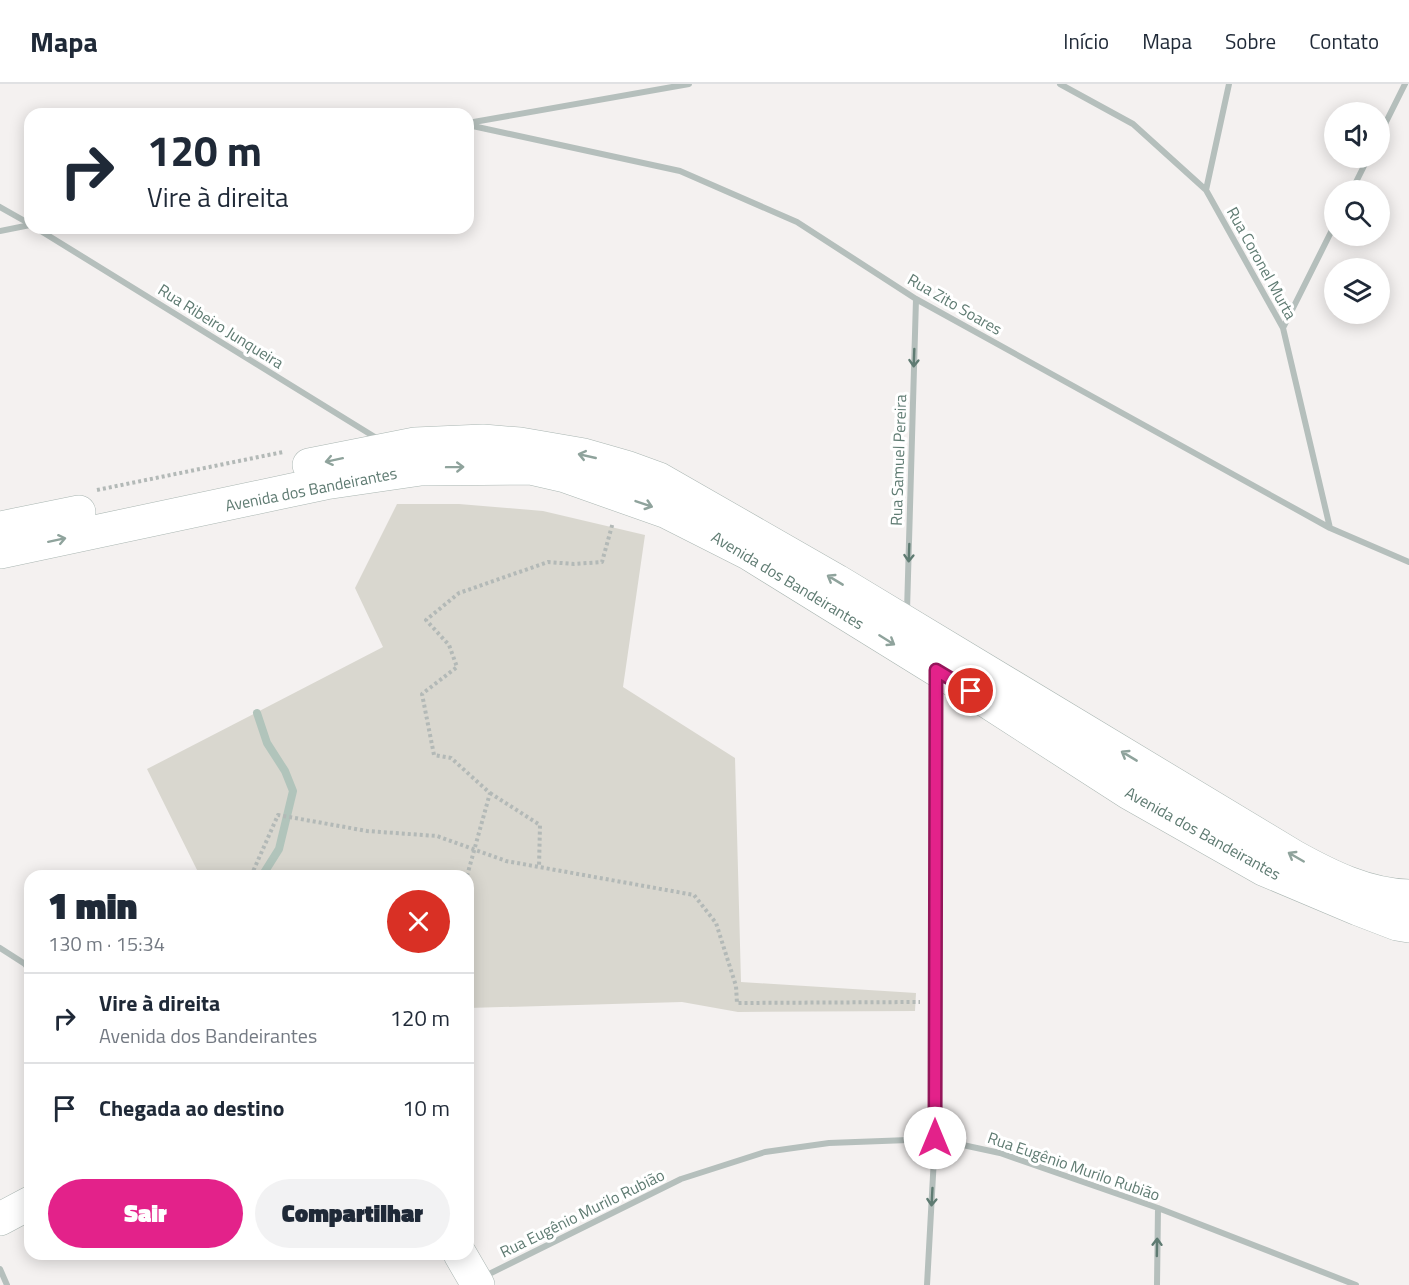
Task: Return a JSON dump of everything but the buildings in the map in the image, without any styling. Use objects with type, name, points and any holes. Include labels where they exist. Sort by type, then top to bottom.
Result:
[{"type":"street","points":[[474,123],[689,84]]},
{"type":"street","name":"Rua Coronel Murta","points":[[1060,84],[1133,124],[1206,190],[1283,328],[1330,528]]},
{"type":"street","points":[[1206,190],[1229,84]]},
{"type":"street","points":[[1390,114],[1405,84]]},
{"type":"street","name":"Rua Zito Soares","points":[[474,125],[680,171],[797,222],[916,299],[1330,528],[1409,562]]},
{"type":"street","points":[[0,207],[24,221]]},
{"type":"street","points":[[0,231],[24,226]]},
{"type":"street","name":"Rua Ribeiro Junqueira","points":[[46,234],[406,458]]},
{"type":"street","points":[[1283,328],[1324,246]]},
{"type":"street","name":"Rua Samuel Pereira","points":[[906,622],[916,299]]},
{"type":"street","name":"Avenida dos Bandeirantes","points":[[0,552],[325,483],[406,458],[448,441],[483,441],[548,448],[626,467],[688,494],[906,622],[1302,861],[1329,875],[1365,889],[1406,922]]},
{"type":"street","name":"Avenida dos Bandeirantes","points":[[0,528],[406,458],[530,468],[565,476],[667,512],[748,552],[1129,793],[1263,869],[1406,922]]},
{"type":"street","points":[[927,1285],[935,1138],[936,670]]},
{"type":"street","points":[[0,948],[24,963]]},
{"type":"street","name":"Rua Eugênio Murilo Rubião","points":[[471,1276],[681,1179],[765,1152],[829,1143],[935,1138],[1000,1153],[1158,1208],[1356,1285]]},
{"type":"street","points":[[0,1219],[24,1206]]},
{"type":"street","points":[[1157,1285],[1158,1208]]},
{"type":"street","points":[[0,1269],[7,1285]]},
{"type":"path","points":[[96,491],[289,451]]},
{"type":"path","points":[[539,867],[540,825],[490,793],[451,758],[434,755],[422,694],[457,667],[449,645],[426,620],[459,593],[548,562],[574,564],[602,561],[620,496]]},
{"type":"path","points":[[468,870],[490,793]]},
{"type":"path","points":[[254,870],[278,815],[367,831],[437,836],[506,861],[694,895],[716,923],[736,986],[737,1003],[920,1002]]},
{"type":"shaded area","points":[[397,504],[459,504],[543,511],[645,535],[623,687],[735,758],[741,982],[916,993],[915,1011],[738,1012],[682,1002],[474,1008],[474,870],[197,870],[147,769],[383,647],[355,588]]},
{"type":"waterway","points":[[257,713],[267,743],[285,771],[293,791],[279,849],[266,870]]},
{"type":"route","points":[[935,1138],[936,670],[971,691]]}]
